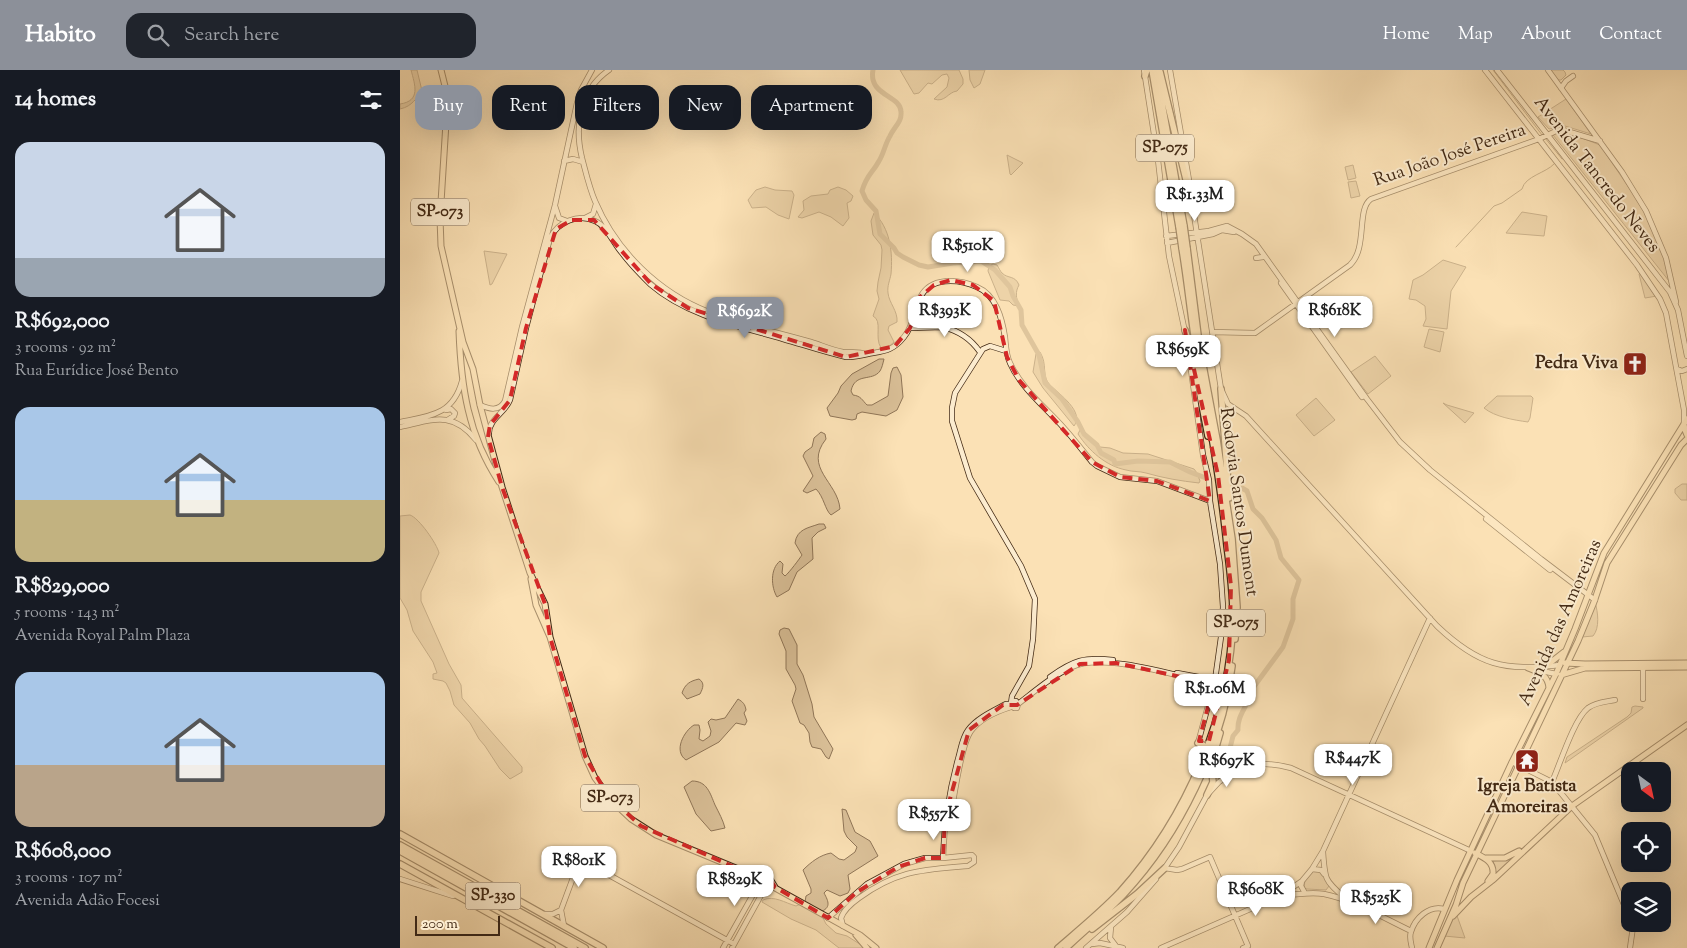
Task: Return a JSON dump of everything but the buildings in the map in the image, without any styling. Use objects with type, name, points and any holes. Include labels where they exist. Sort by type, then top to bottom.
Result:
[{"type":"highway","name":"Rodovia Santos Dumont","points":[[1066,948],[1124,893],[1157,852],[1185,808],[1205,764],[1220,722],[1230,676],[1237,607],[1229,520],[1200,352],[1185,248],[1152,70]]},
{"type":"highway","name":"Rodovia Santos Dumont","points":[[1158,70],[1181,226]]},
{"type":"highway","points":[[1158,70],[1192,204]]},
{"type":"highway","name":"Rodovia Santos Dumont","points":[[1058,948],[1119,892],[1151,853],[1192,784],[1219,712],[1224,690],[1233,614],[1228,547],[1218,474],[1197,354],[1185,248]]},
{"type":"highway","points":[[1185,330],[1218,474]]},
{"type":"highway","points":[[1220,390],[1229,492],[1229,520]]},
{"type":"highway","points":[[1207,795],[1214,782],[1212,759],[1221,730],[1220,722]]},
{"type":"highway","points":[[1199,742],[1209,741]]},
{"type":"highway","points":[[1199,742],[1203,746],[1204,754]]},
{"type":"highway","points":[[1213,772],[1222,776],[1238,769]]},
{"type":"highway","points":[[400,834],[604,948]]},
{"type":"highway","name":"SP-330","points":[[400,845],[585,948]]},
{"type":"highway","name":"SP-330","points":[[400,851],[574,948]]},
{"type":"highway","points":[[400,864],[552,948]]},
{"type":"highway","points":[[1066,948],[1137,894],[1165,868]]},
{"type":"main road","name":"SP-073","points":[[441,70],[447,107],[440,200],[441,246],[463,342],[473,369],[488,437],[530,573],[547,612],[550,637]]},
{"type":"main road","name":"SP-073","points":[[457,316],[460,371],[469,418],[476,440],[502,487]]},
{"type":"main road","points":[[460,371],[466,366],[473,369]]},
{"type":"main road","name":"Avenida das Amoreiras","points":[[1437,948],[1463,883],[1555,690],[1560,665],[1604,553],[1686,421]]},
{"type":"main road","points":[[1686,421],[1685,430],[1687,437]]},
{"type":"main road","name":"Avenida das Amoreiras","points":[[1429,948],[1444,909],[1512,762],[1549,688],[1568,662],[1574,650],[1595,601],[1607,563],[1618,542],[1687,437]]},
{"type":"main road","points":[[479,446],[486,448],[490,443]]},
{"type":"main road","name":"SP-073","points":[[530,573],[534,598],[550,637],[585,756],[595,778],[614,803],[631,819],[656,835],[768,881]]},
{"type":"main road","points":[[534,598],[537,595],[541,595]]},
{"type":"main road","points":[[539,614],[543,615],[547,612]]},
{"type":"main road","points":[[1546,666],[1566,650]]},
{"type":"main road","points":[[1574,650],[1577,661],[1586,664]]},
{"type":"main road","points":[[1560,665],[1568,662],[1687,667]]},
{"type":"main road","points":[[1559,675],[1585,668],[1687,663]]},
{"type":"main road","points":[[1528,668],[1542,674],[1548,682],[1549,688]]},
{"type":"main road","points":[[1555,690],[1571,672]]},
{"type":"main road","points":[[1471,851],[1486,858],[1505,858],[1516,853],[1571,805],[1687,723]]},
{"type":"main road","points":[[1472,897],[1494,879],[1571,805]]},
{"type":"main road","points":[[1448,922],[1493,874],[1492,865],[1486,858]]},
{"type":"main road","points":[[748,874],[756,882],[756,890]]},
{"type":"main road","points":[[768,881],[775,888],[866,939],[876,948]]},
{"type":"main road","points":[[763,892],[768,888],[775,888]]},
{"type":"main road","points":[[852,931],[866,948]]},
{"type":"street","points":[[480,405],[488,408],[499,408],[505,401],[522,327],[555,205],[577,103],[581,90],[592,70],[597,71],[600,77]]},
{"type":"street","points":[[607,70],[588,93],[581,108],[578,138],[588,183],[596,204],[610,229],[636,263],[665,288],[691,304],[719,316],[836,350],[866,354]]},
{"type":"street","points":[[1170,70],[1220,390],[1228,404],[1252,422],[1430,618],[1460,647],[1478,657],[1503,665],[1559,675]]},
{"type":"street","points":[[1485,70],[1543,137],[1638,265],[1660,299],[1666,313],[1686,421]]},
{"type":"street","name":"Avenida Tancredo Neves","points":[[1497,70],[1543,137],[1670,292],[1678,310],[1687,356]]},
{"type":"street","points":[[1548,70],[1622,172],[1646,211],[1666,258],[1678,310]]},
{"type":"street","points":[[1145,72],[1158,160],[1167,243],[1185,330],[1198,422],[1209,480],[1223,607],[1221,638],[1214,682],[1199,742]]},
{"type":"street","points":[[1559,86],[1571,74]]},
{"type":"street","name":"Rua João José Pereira","points":[[1297,303],[1350,265],[1356,258],[1361,241],[1366,203],[1371,198],[1563,130],[1600,141]]},
{"type":"street","points":[[564,161],[573,159],[583,162]]},
{"type":"street","points":[[555,205],[557,216],[560,220],[566,221],[584,218],[593,214],[596,204]]},
{"type":"street","points":[[584,218],[599,223],[620,252],[651,284],[688,308],[736,326],[838,355],[852,357],[890,349],[905,336],[910,328],[920,297],[925,291],[940,282],[958,280],[980,288],[990,295],[994,301],[1004,330],[1009,362],[1019,380],[1097,466],[1120,477],[1157,481],[1210,500]]},
{"type":"street","points":[[488,437],[489,428],[506,408],[510,400],[526,328],[550,238],[556,229],[566,221]]},
{"type":"street","points":[[1167,243],[1227,226],[1250,239],[1260,248],[1297,303]]},
{"type":"street","points":[[1166,236],[1227,230],[1250,242],[1264,258],[1400,442],[1430,470],[1595,601]]},
{"type":"street","points":[[1256,258],[1264,258]]},
{"type":"street","points":[[1670,292],[1671,279]]},
{"type":"street","points":[[1212,332],[1255,333],[1297,303]]},
{"type":"street","points":[[910,328],[948,328],[968,338],[980,352]]},
{"type":"street","points":[[1006,351],[988,346],[980,352],[955,393],[952,421],[970,478],[1021,566],[1036,599],[1029,666],[1014,693],[1014,703]]},
{"type":"street","points":[[1677,369],[1682,371],[1687,369]]},
{"type":"street","points":[[441,412],[457,396],[462,381]]},
{"type":"street","points":[[488,408],[493,413],[494,420]]},
{"type":"street","points":[[400,422],[451,409],[455,411],[454,416],[449,419],[400,427]]},
{"type":"street","points":[[449,419],[463,426],[476,440]]},
{"type":"street","points":[[1161,948],[1280,896],[1302,880],[1312,869],[1323,850],[1430,618]]},
{"type":"street","points":[[1425,630],[1438,626]]},
{"type":"street","points":[[940,858],[945,818],[964,737],[980,719],[1006,704],[1014,703],[1069,664],[1087,659],[1117,661],[1214,682]]},
{"type":"street","points":[[944,825],[950,819],[966,744],[971,731],[983,720],[1037,690],[1070,667],[1092,662],[1116,664],[1214,682]]},
{"type":"street","points":[[1528,668],[1560,665]]},
{"type":"street","points":[[1643,665],[1643,699]]},
{"type":"street","points":[[1552,782],[1583,713],[1597,703],[1615,700]]},
{"type":"street","points":[[1512,762],[1552,782],[1571,805],[1595,836],[1621,898]]},
{"type":"street","points":[[1086,948],[1111,928],[1147,891],[1179,847],[1207,795],[1219,782],[1238,769],[1249,765],[1275,763],[1291,768],[1471,851]]},
{"type":"street","points":[[1323,850],[1324,874]]},
{"type":"street","points":[[828,918],[857,892],[892,870],[913,861],[925,858],[972,856],[975,860],[968,866],[899,876],[875,887],[845,910],[841,918],[843,926]]},
{"type":"street","points":[[1165,868],[1182,869],[1210,857],[1235,916],[1245,947]]},
{"type":"street","points":[[930,870],[930,863],[940,858]]},
{"type":"street","points":[[564,926],[561,910],[580,859],[733,946],[768,881]]},
{"type":"street","points":[[1312,869],[1320,870],[1330,886],[1350,902]]},
{"type":"street","points":[[723,948],[762,878]]},
{"type":"street","points":[[400,879],[441,891],[476,905]]},
{"type":"street","points":[[1302,880],[1301,886],[1305,893]]},
{"type":"street","points":[[1326,894],[1330,891],[1330,886]]},
{"type":"street","points":[[1280,896],[1305,893],[1326,894],[1350,902],[1411,931]]},
{"type":"street","points":[[1412,948],[1411,931],[1421,916],[1428,910],[1444,909]]},
{"type":"street","points":[[542,913],[553,914],[561,910]]},
{"type":"street","points":[[1111,928],[1110,938],[1117,947]]},
{"type":"street","points":[[1630,948],[1632,932]]},
{"type":"street","points":[[1091,944],[1100,943],[1124,948]]},
{"type":"highlighted area","points":[[572,220],[594,220],[651,284],[688,308],[846,357],[895,346],[910,328],[920,297],[934,285],[951,280],[973,285],[994,301],[1007,357],[1019,380],[1092,462],[1120,477],[1157,481],[1210,501],[1185,330],[1218,475],[1231,586],[1229,660],[1209,741],[1199,741],[1214,684],[1116,663],[1080,664],[1017,705],[1003,705],[969,730],[945,817],[943,858],[925,858],[898,867],[857,892],[828,918],[775,887],[767,875],[748,873],[641,826],[608,796],[585,756],[550,637],[545,604],[502,487],[488,437],[490,425],[510,400],[526,328],[556,229]]},
{"type":"shaded area","points":[[411,70],[417,70],[421,85],[415,85],[415,87]]},
{"type":"shaded area","points":[[900,70],[959,70],[963,84],[957,91],[938,100],[934,99],[947,87],[949,78],[947,74],[942,75],[932,84],[928,83],[919,93],[914,94]]},
{"type":"shaded area","points":[[969,70],[985,70],[980,84],[974,88],[970,80]]},
{"type":"shaded area","points":[[1550,70],[1563,70],[1566,75],[1561,80],[1558,80]]},
{"type":"shaded area","points":[[415,92],[415,100],[405,108],[400,109],[400,104],[411,100]]},
{"type":"shaded area","points":[[1566,99],[1591,134],[1565,126],[1549,129],[1538,117]]},
{"type":"shaded area","points":[[1557,132],[1600,145],[1646,213],[1665,258],[1669,281],[1553,135]]},
{"type":"shaded area","points":[[1007,155],[1023,163],[1011,175],[1010,174]]},
{"type":"shaded area","points":[[1353,165],[1356,178],[1348,180],[1345,167]]},
{"type":"shaded area","points":[[1356,181],[1360,196],[1351,198],[1348,182]]},
{"type":"shaded area","points":[[765,187],[775,190],[792,191],[794,195],[789,219],[778,215],[766,207],[752,208],[748,200],[756,190]]},
{"type":"shaded area","points":[[838,187],[846,190],[853,196],[851,201],[847,203],[849,218],[843,226],[831,217],[819,212],[802,218],[798,217],[804,210],[803,201],[811,196],[828,194],[830,190]]},
{"type":"shaded area","points":[[1522,212],[1547,216],[1544,236],[1506,233]]},
{"type":"shaded area","points":[[874,213],[884,226],[891,249],[892,266],[888,293],[897,322],[889,326],[888,330],[894,342],[886,349],[881,348],[879,344],[878,325],[876,318],[873,316],[879,299],[877,291],[882,250],[881,245],[873,235],[871,221]]},
{"type":"shaded area","points":[[484,251],[507,254],[490,285]]},
{"type":"shaded area","points":[[1443,260],[1466,267],[1451,291],[1447,329],[1423,326],[1426,319],[1425,306],[1416,300],[1409,299],[1413,280]]},
{"type":"shaded area","points":[[997,265],[1004,275],[1013,278],[1019,285],[1016,295],[1019,306],[1013,305],[1009,301],[1000,300],[988,271],[989,266]]},
{"type":"shaded area","points":[[1641,272],[1657,296],[1645,298],[1639,274]]},
{"type":"shaded area","points":[[1429,329],[1444,332],[1440,352],[1424,347]]},
{"type":"shaded area","points":[[1040,352],[1044,361],[1047,382],[1074,409],[1076,421],[1074,426],[1043,388],[1033,372],[1036,354]]},
{"type":"shaded area","points":[[1375,356],[1391,376],[1368,394],[1351,372]]},
{"type":"shaded area","points":[[879,359],[884,359],[880,371],[873,376],[856,381],[851,391],[853,395],[860,397],[867,405],[872,405],[888,396],[891,373],[893,368],[897,367],[901,375],[903,397],[897,410],[886,416],[862,412],[857,414],[856,419],[852,420],[830,416],[827,408],[841,386],[852,374]]},
{"type":"shaded area","points":[[1497,396],[1531,396],[1533,398],[1528,422],[1499,416],[1484,408]]},
{"type":"shaded area","points":[[1316,398],[1335,420],[1314,436],[1296,415]]},
{"type":"shaded area","points":[[1443,403],[1447,405],[1474,413],[1465,423]]},
{"type":"shaded area","points":[[1080,430],[1084,431],[1100,447],[1110,448],[1123,453],[1148,454],[1194,469],[1200,481],[1199,483],[1172,479],[1119,468],[1099,457],[1087,446],[1078,434]]},
{"type":"shaded area","points":[[821,432],[825,434],[826,439],[820,449],[818,458],[820,467],[838,499],[840,509],[831,515],[816,489],[807,493],[803,491],[813,476],[803,456],[812,447],[814,438]]},
{"type":"shaded area","points":[[1682,484],[1687,484],[1687,500],[1681,500],[1675,493],[1675,489]]},
{"type":"shaded area","points":[[410,515],[427,532],[439,553],[421,592],[421,601],[449,664],[461,685],[462,698],[522,767],[522,772],[510,779],[500,769],[470,723],[454,705],[446,683],[433,679],[433,674],[437,673],[433,662],[413,631],[407,610],[400,598],[400,516]]},
{"type":"shaded area","points":[[824,524],[826,528],[812,538],[813,559],[797,572],[789,590],[777,597],[772,578],[774,569],[780,561],[783,564],[782,573],[785,576],[792,569],[802,555],[795,543],[796,538],[804,530]]},
{"type":"shaded area","points":[[1595,602],[1598,615],[1597,629],[1593,636],[1582,637]]},
{"type":"shaded area","points":[[784,628],[789,629],[797,645],[797,664],[803,675],[814,717],[833,749],[829,759],[821,749],[812,747],[809,733],[804,725],[800,723],[792,701],[796,689],[786,669],[786,651],[779,634],[780,630]]},
{"type":"shaded area","points":[[699,679],[703,686],[700,694],[687,699],[682,693],[686,685]]},
{"type":"shaded area","points":[[738,699],[744,703],[746,708],[744,713],[747,721],[745,725],[736,723],[719,742],[686,760],[680,752],[680,747],[681,741],[690,728],[694,725],[699,725],[699,739],[703,741],[710,736],[711,731],[708,722],[711,719],[725,718]]},
{"type":"shaded area","points":[[1632,707],[1643,708],[1565,763],[1567,757],[1627,717],[1631,713]]},
{"type":"shaded area","points":[[692,781],[705,785],[725,828],[711,831],[696,814],[684,787]]},
{"type":"shaded area","points":[[842,809],[846,810],[855,832],[870,841],[878,856],[848,875],[850,889],[848,893],[840,896],[827,890],[824,893],[828,904],[826,909],[820,912],[826,924],[836,933],[847,936],[866,948],[839,948],[816,930],[791,919],[762,902],[771,898],[796,906],[805,902],[806,896],[811,893],[811,889],[803,870],[809,864],[823,855],[831,853],[844,860],[855,852],[857,847],[844,831]]},
{"type":"shaded area","points":[[1512,859],[1496,874],[1493,861]]},
{"type":"shaded area","points":[[1314,869],[1320,870],[1329,886],[1326,890],[1304,888],[1305,880]]},
{"type":"shaded area","points":[[1456,913],[1465,938],[1444,936],[1450,920]]},
{"type":"waterway","points":[[873,70],[875,85],[900,106],[901,112],[899,122],[888,139],[882,155],[862,191],[866,200],[876,211],[880,234],[897,253],[919,265],[928,267],[981,261],[995,270],[1010,287],[1021,310],[1022,325],[1039,355],[1045,383],[1062,399],[1084,434],[1097,445],[1101,453],[1114,460],[1115,464],[1138,461],[1170,462],[1206,478]]},
{"type":"waterway","points":[[1493,70],[1542,135]]},
{"type":"waterway","points":[[1545,138],[1562,159]]},
{"type":"waterway","points":[[1456,247],[1494,206],[1502,203],[1522,189],[1527,181],[1554,164]]},
{"type":"waterway","points":[[1230,748],[1250,692],[1283,647],[1293,619],[1293,599],[1299,580],[1281,558],[1276,540],[1262,518],[1253,509],[1247,491],[1242,488]]},
{"type":"place","name":"Pedra Viva","points":[[1635,364]]},
{"type":"place","name":"Igreja Batista Amoreiras","points":[[1527,761]]}]
